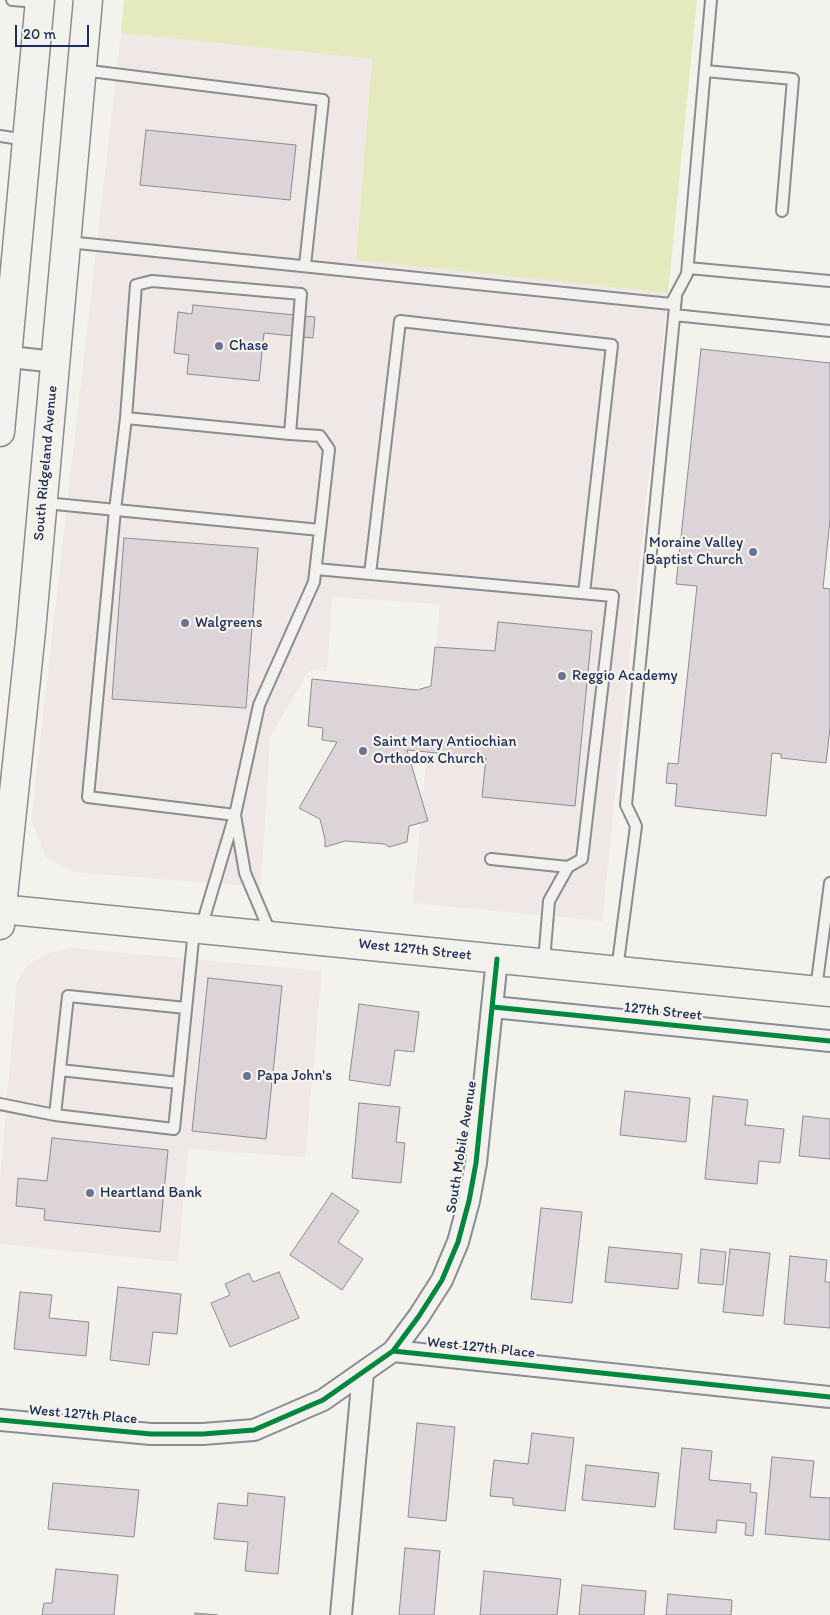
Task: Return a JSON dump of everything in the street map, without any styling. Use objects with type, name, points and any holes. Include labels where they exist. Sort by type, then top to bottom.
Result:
[{"type":"main road","name":"South Ridgeland Avenue","points":[[1,914],[31,631],[67,242],[80,70],[88,0]]},
{"type":"main road","points":[[0,432],[4,357],[40,1]]},
{"type":"main road","name":"West 127th Street","points":[[1,914],[198,928],[823,991]]},
{"type":"street","points":[[4,357],[56,362]]},
{"type":"street","name":"South Mobile Avenue","points":[[393,1351],[419,1316],[442,1280],[458,1242],[469,1201],[476,1162],[497,959]]},
{"type":"street","name":"127th Street","points":[[493,1007],[830,1041]]},
{"type":"street","name":"West 127th Place","points":[[0,1420],[150,1434],[203,1434],[254,1430],[323,1400],[393,1351],[830,1397]]},
{"type":"street","points":[[341,1615],[363,1373]]},
{"type":"lane","points":[[12,0],[40,1]]},
{"type":"lane","points":[[67,242],[671,304],[687,274],[688,268],[711,0]]},
{"type":"lane","points":[[80,70],[323,100],[305,265]]},
{"type":"lane","points":[[705,71],[793,79],[782,211]]},
{"type":"lane","points":[[0,136],[27,140]]},
{"type":"lane","points":[[688,268],[830,281]]},
{"type":"lane","points":[[235,815],[88,798],[115,510],[126,418],[136,285],[152,281],[301,294],[290,434]]},
{"type":"lane","points":[[616,971],[636,826],[626,805],[676,294]]},
{"type":"lane","points":[[674,315],[830,331]]},
{"type":"lane","points":[[370,574],[400,321],[612,345],[584,593]]},
{"type":"lane","points":[[0,1104],[55,1115],[174,1129],[186,1008],[198,928],[235,815],[259,705],[314,582],[329,449],[320,436],[126,418]]},
{"type":"lane","points":[[42,502],[320,530]]},
{"type":"lane","points":[[316,569],[613,596],[582,859],[568,867],[550,901],[544,963]]},
{"type":"lane","points":[[235,815],[245,873],[271,936]]},
{"type":"lane","points":[[491,859],[568,867]]},
{"type":"lane","points":[[823,991],[830,883]]},
{"type":"lane","points":[[55,1115],[68,996],[186,1008]]},
{"type":"lane","points":[[60,1070],[179,1083]]},
{"type":"shaded area","points":[[121,33],[372,59],[356,260],[668,293],[602,921],[413,903],[440,604],[332,597],[327,671],[309,670],[270,737],[261,887],[74,872],[46,858],[31,820]]},
{"type":"shaded area","points":[[71,948],[322,971],[305,1157],[188,1149],[178,1262],[0,1244],[0,1179],[17,982],[28,964],[46,954]]},
{"type":"green space","points":[[124,0],[697,0],[668,293],[356,260],[372,59],[121,33]]},
{"type":"building","points":[[146,130],[296,145],[290,200],[140,185]]},
{"type":"building","name":"Chase","points":[[193,305],[315,317],[313,338],[264,333],[259,381],[187,374],[189,355],[174,353],[178,312],[192,314]]},
{"type":"building","name":"Moraine Valley Baptist Church","points":[[701,349],[830,363],[830,520],[823,588],[830,589],[830,728],[826,763],[781,758],[781,754],[772,753],[766,816],[675,806],[677,784],[666,783],[668,763],[678,764],[697,586],[676,584]]},
{"type":"building","name":"Walgreens","points":[[124,538],[258,548],[246,708],[112,699]]},
{"type":"building","points":[[498,622],[592,631],[575,806],[482,797],[486,758],[407,750],[428,821],[409,826],[407,842],[389,847],[385,844],[345,841],[325,847],[320,819],[299,808],[337,742],[322,740],[323,728],[308,726],[312,679],[417,690],[431,686],[435,647],[495,651]]},
{"type":"building","points":[[208,978],[282,986],[266,1139],[192,1131]]},
{"type":"building","points":[[359,1004],[419,1012],[414,1052],[395,1050],[390,1086],[349,1080]]},
{"type":"building","points":[[625,1091],[690,1098],[686,1142],[620,1135]]},
{"type":"building","points":[[713,1096],[748,1100],[745,1125],[784,1129],[780,1163],[759,1161],[757,1184],[705,1179]]},
{"type":"building","points":[[359,1103],[400,1107],[396,1142],[405,1143],[401,1183],[352,1178]]},
{"type":"building","points":[[803,1116],[830,1119],[830,1159],[799,1156]]},
{"type":"building","name":"Heartland Bank","points":[[52,1138],[168,1150],[160,1232],[44,1220],[45,1209],[16,1206],[18,1178],[47,1181]]},
{"type":"building","points":[[332,1193],[359,1211],[338,1242],[363,1259],[342,1290],[290,1255]]},
{"type":"building","points":[[541,1208],[582,1212],[572,1303],[531,1299]]},
{"type":"building","points":[[609,1247],[682,1254],[678,1289],[605,1282]]},
{"type":"building","points":[[701,1249],[726,1252],[723,1285],[698,1283]]},
{"type":"building","points":[[730,1249],[770,1253],[763,1316],[723,1312]]},
{"type":"building","points":[[790,1256],[827,1260],[825,1282],[830,1282],[830,1328],[784,1324]]},
{"type":"building","points":[[279,1272],[299,1318],[230,1347],[211,1303],[230,1295],[225,1284],[249,1273],[253,1282]]},
{"type":"building","points":[[118,1287],[181,1294],[177,1334],[153,1332],[149,1365],[110,1360]]},
{"type":"building","points":[[20,1292],[52,1295],[49,1318],[89,1322],[86,1356],[14,1349]]},
{"type":"building","points":[[417,1423],[455,1427],[446,1521],[408,1517]]},
{"type":"building","points":[[532,1433],[574,1438],[565,1511],[513,1505],[513,1498],[490,1496],[494,1460],[528,1464]]},
{"type":"building","points":[[682,1448],[712,1451],[709,1480],[751,1484],[750,1492],[757,1493],[753,1536],[745,1535],[746,1523],[717,1520],[716,1533],[674,1529]]},
{"type":"building","points":[[772,1457],[814,1461],[810,1497],[830,1498],[830,1540],[765,1534]]},
{"type":"building","points":[[586,1465],[659,1473],[655,1507],[582,1500]]},
{"type":"building","points":[[53,1483],[139,1490],[134,1537],[48,1529]]},
{"type":"building","points":[[248,1493],[285,1497],[278,1574],[245,1571],[248,1542],[214,1539],[218,1503],[247,1506]]},
{"type":"building","points":[[405,1548],[440,1551],[434,1615],[399,1615]]},
{"type":"building","points":[[56,1569],[118,1575],[114,1615],[42,1615],[44,1603],[52,1603]]},
{"type":"building","points":[[484,1571],[561,1579],[557,1615],[480,1615]]},
{"type":"building","points":[[582,1585],[646,1591],[644,1615],[579,1615]]},
{"type":"building","points":[[668,1594],[732,1600],[731,1615],[666,1615]]},
{"type":"building","points":[[195,1613],[218,1615],[195,1615]]},
{"type":"cycle path","points":[[393,1351],[419,1316],[442,1280],[458,1242],[469,1201],[476,1163],[497,959]]},
{"type":"cycle path","points":[[493,1007],[830,1041]]},
{"type":"cycle path","points":[[0,1420],[151,1434],[203,1434],[254,1430],[323,1400],[393,1351],[830,1397]]},
{"type":"place","name":"Chase","points":[[219,346]]},
{"type":"place","name":"Moraine Valley Baptist Church","points":[[753,552]]},
{"type":"place","name":"Walgreens","points":[[185,623]]},
{"type":"place","name":"Reggio Academy","points":[[562,676]]},
{"type":"place","name":"Saint Mary Antiochian Orthodox Church","points":[[363,751]]},
{"type":"place","name":"Papa John's","points":[[247,1076]]},
{"type":"place","name":"Heartland Bank","points":[[90,1193]]}]
